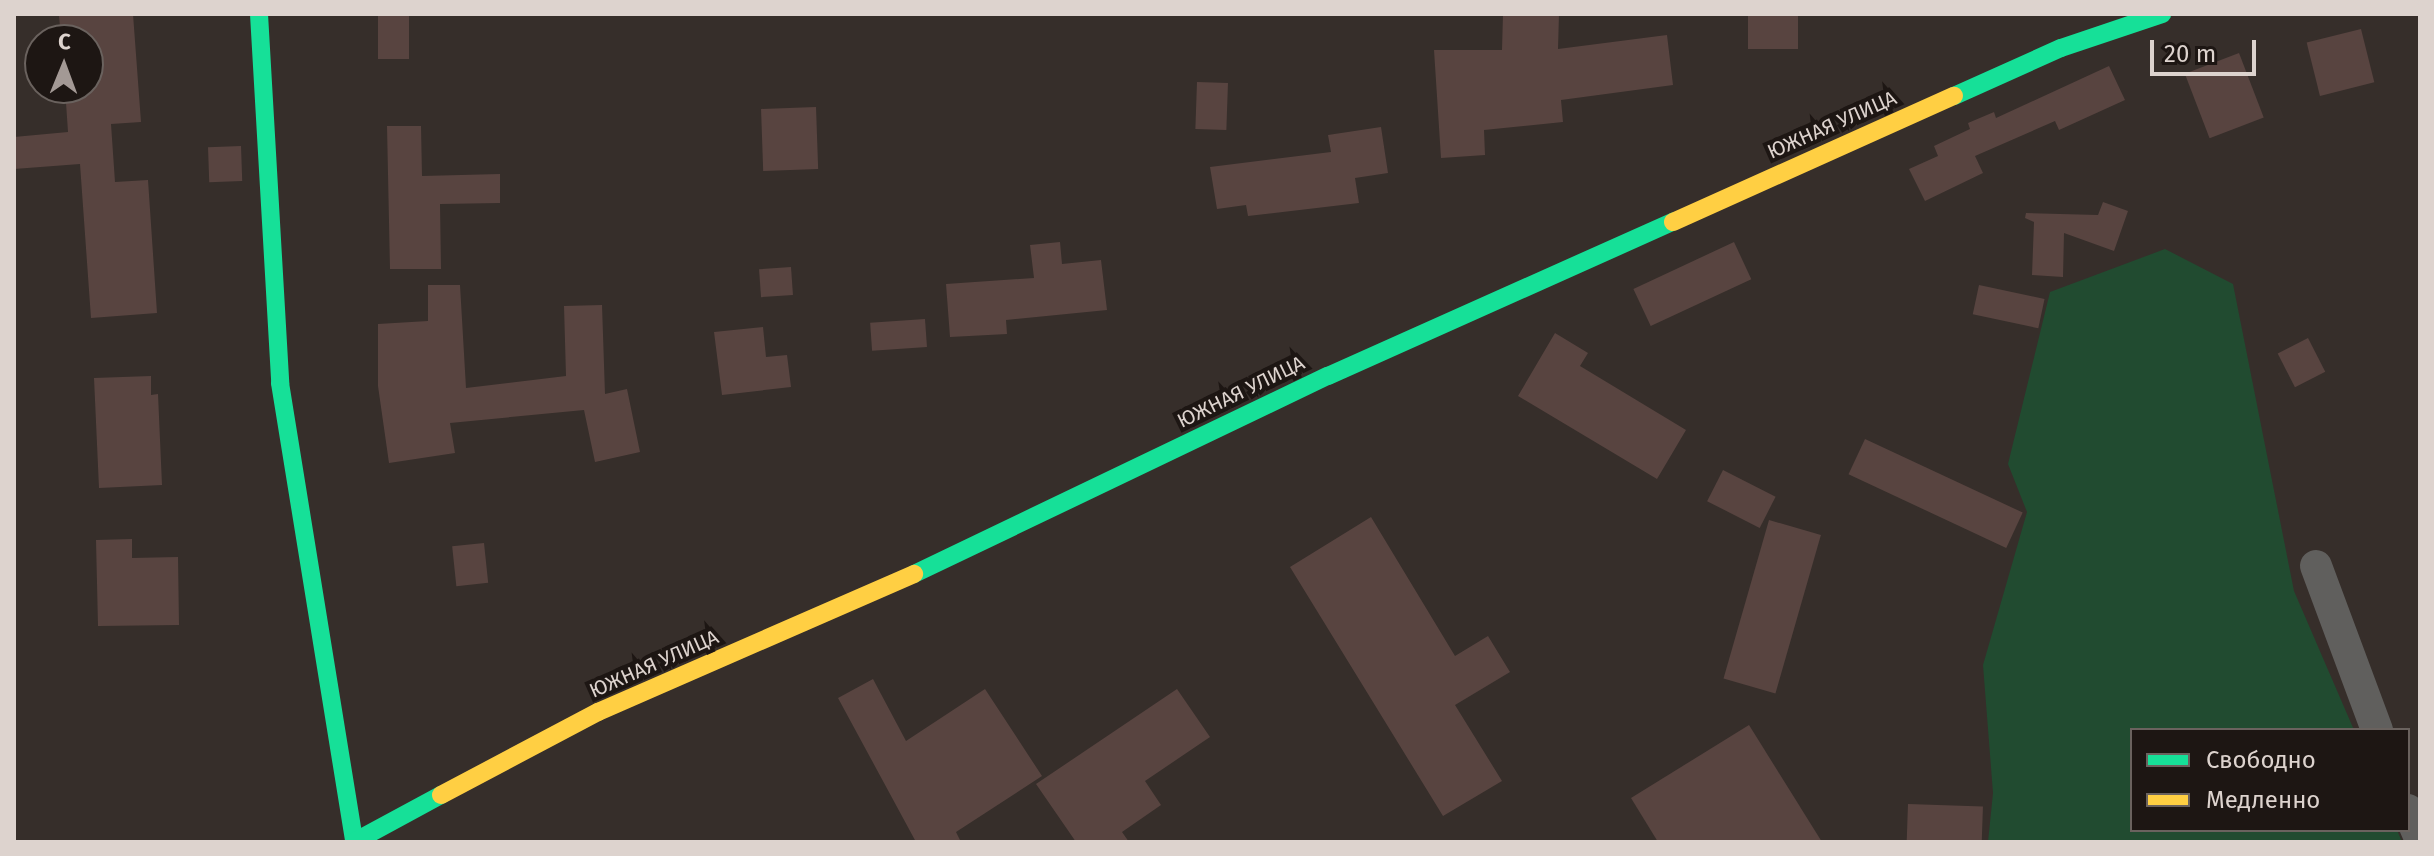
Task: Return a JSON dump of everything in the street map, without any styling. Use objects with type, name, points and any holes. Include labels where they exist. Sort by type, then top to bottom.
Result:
[{"type":"street","points":[[259,14],[280,383],[354,842]]},
{"type":"street","name":"ЮЖНАЯ УЛИЦА","points":[[354,842],[598,712],[932,566],[1299,389],[2061,48],[2162,14]]},
{"type":"street","points":[[2316,566],[2376,728]]},
{"type":"street","points":[[2410,815],[2420,838]]},
{"type":"green space","points":[[2165,249],[2233,284],[2294,591],[2353,728],[2130,728],[2130,832],[2398,832],[2402,842],[1988,842],[1993,793],[1983,665],[2027,512],[2008,464],[2050,292]]},
{"type":"building","points":[[133,14],[141,122],[111,124],[115,182],[148,180],[157,313],[91,318],[80,164],[14,169],[14,137],[68,132],[66,104],[104,104],[104,24],[60,24],[59,15]]},
{"type":"building","points":[[378,14],[409,14],[409,59],[378,59]]},
{"type":"building","points":[[1503,14],[1559,14],[1558,49],[1667,35],[1673,85],[1561,100],[1563,122],[1484,130],[1485,155],[1441,158],[1434,50],[1502,50]]},
{"type":"building","points":[[1748,14],[1798,14],[1798,49],[1748,49]]},
{"type":"building","points":[[2361,29],[2374,82],[2320,96],[2307,43]]},
{"type":"building","points":[[2239,53],[2264,117],[2210,138],[2185,74]]},
{"type":"building","points":[[2109,66],[2125,100],[2059,130],[2055,121],[1975,156],[1983,173],[1925,201],[1909,169],[1938,156],[1934,146],[1970,129],[1968,123],[1994,112],[1996,118]]},
{"type":"building","points":[[1197,82],[1228,83],[1226,130],[1195,129]]},
{"type":"building","points":[[816,107],[818,169],[763,171],[761,109]]},
{"type":"building","points":[[387,126],[421,126],[422,176],[500,174],[500,203],[440,204],[441,269],[390,269]]},
{"type":"building","points":[[1381,127],[1388,173],[1355,178],[1359,203],[1248,216],[1246,205],[1217,209],[1210,167],[1331,152],[1328,135]]},
{"type":"building","points":[[241,146],[242,181],[209,182],[208,147]]},
{"type":"building","points":[[2103,202],[2128,211],[2114,251],[2064,233],[2063,277],[2032,275],[2034,222],[2025,218],[2026,213],[2098,215]]},
{"type":"building","points":[[1060,242],[1062,264],[1101,260],[1107,310],[1006,320],[1007,334],[950,337],[946,284],[1034,278],[1030,245]]},
{"type":"building","points":[[1734,242],[1751,279],[1651,326],[1633,289]]},
{"type":"building","points":[[791,267],[793,295],[761,297],[759,269]]},
{"type":"building","points":[[428,285],[460,285],[466,388],[566,376],[564,306],[602,305],[605,394],[627,389],[640,452],[595,462],[584,410],[450,423],[455,453],[389,463],[378,386],[378,324],[428,321]]},
{"type":"building","points":[[1979,285],[2045,299],[2038,328],[1973,314]]},
{"type":"building","points":[[925,319],[927,347],[872,351],[870,323]]},
{"type":"building","points":[[763,327],[766,357],[787,355],[791,387],[722,395],[714,332]]},
{"type":"building","points":[[1555,333],[1588,353],[1580,366],[1686,430],[1657,479],[1518,396]]},
{"type":"building","points":[[2308,338],[2325,372],[2295,387],[2278,353]]},
{"type":"building","points":[[151,376],[151,395],[158,394],[162,485],[99,488],[94,378]]},
{"type":"building","points":[[1865,439],[2023,513],[2006,548],[1849,474]]},
{"type":"building","points":[[1723,470],[1776,497],[1760,528],[1707,501]]},
{"type":"building","points":[[1371,517],[1455,656],[1488,636],[1510,672],[1455,705],[1502,781],[1443,816],[1290,567]]},
{"type":"building","points":[[1769,520],[1821,535],[1775,693],[1724,679]]},
{"type":"building","points":[[132,539],[132,558],[178,557],[179,625],[98,626],[96,540]]},
{"type":"building","points":[[484,543],[488,583],[456,586],[452,546]]},
{"type":"building","points":[[873,679],[906,741],[985,689],[1042,776],[956,832],[961,842],[916,842],[838,698]]},
{"type":"building","points":[[1177,689],[1210,737],[1145,781],[1161,805],[1122,832],[1129,842],[1076,842],[1036,784]]},
{"type":"building","points":[[1749,725],[1822,842],[1658,842],[1631,798]]},
{"type":"building","points":[[1908,804],[1983,807],[1982,842],[1907,842]]},
{"type":"traffic: fast","points":[[259,14],[280,383],[354,842],[441,795]]},
{"type":"traffic: fast","points":[[1954,96],[2061,48],[2162,14]]},
{"type":"traffic: fast","points":[[914,574],[1328,376],[1673,222]]},
{"type":"traffic: slow","points":[[1673,222],[1954,96]]},
{"type":"traffic: slow","points":[[441,795],[598,712],[914,574]]}]
